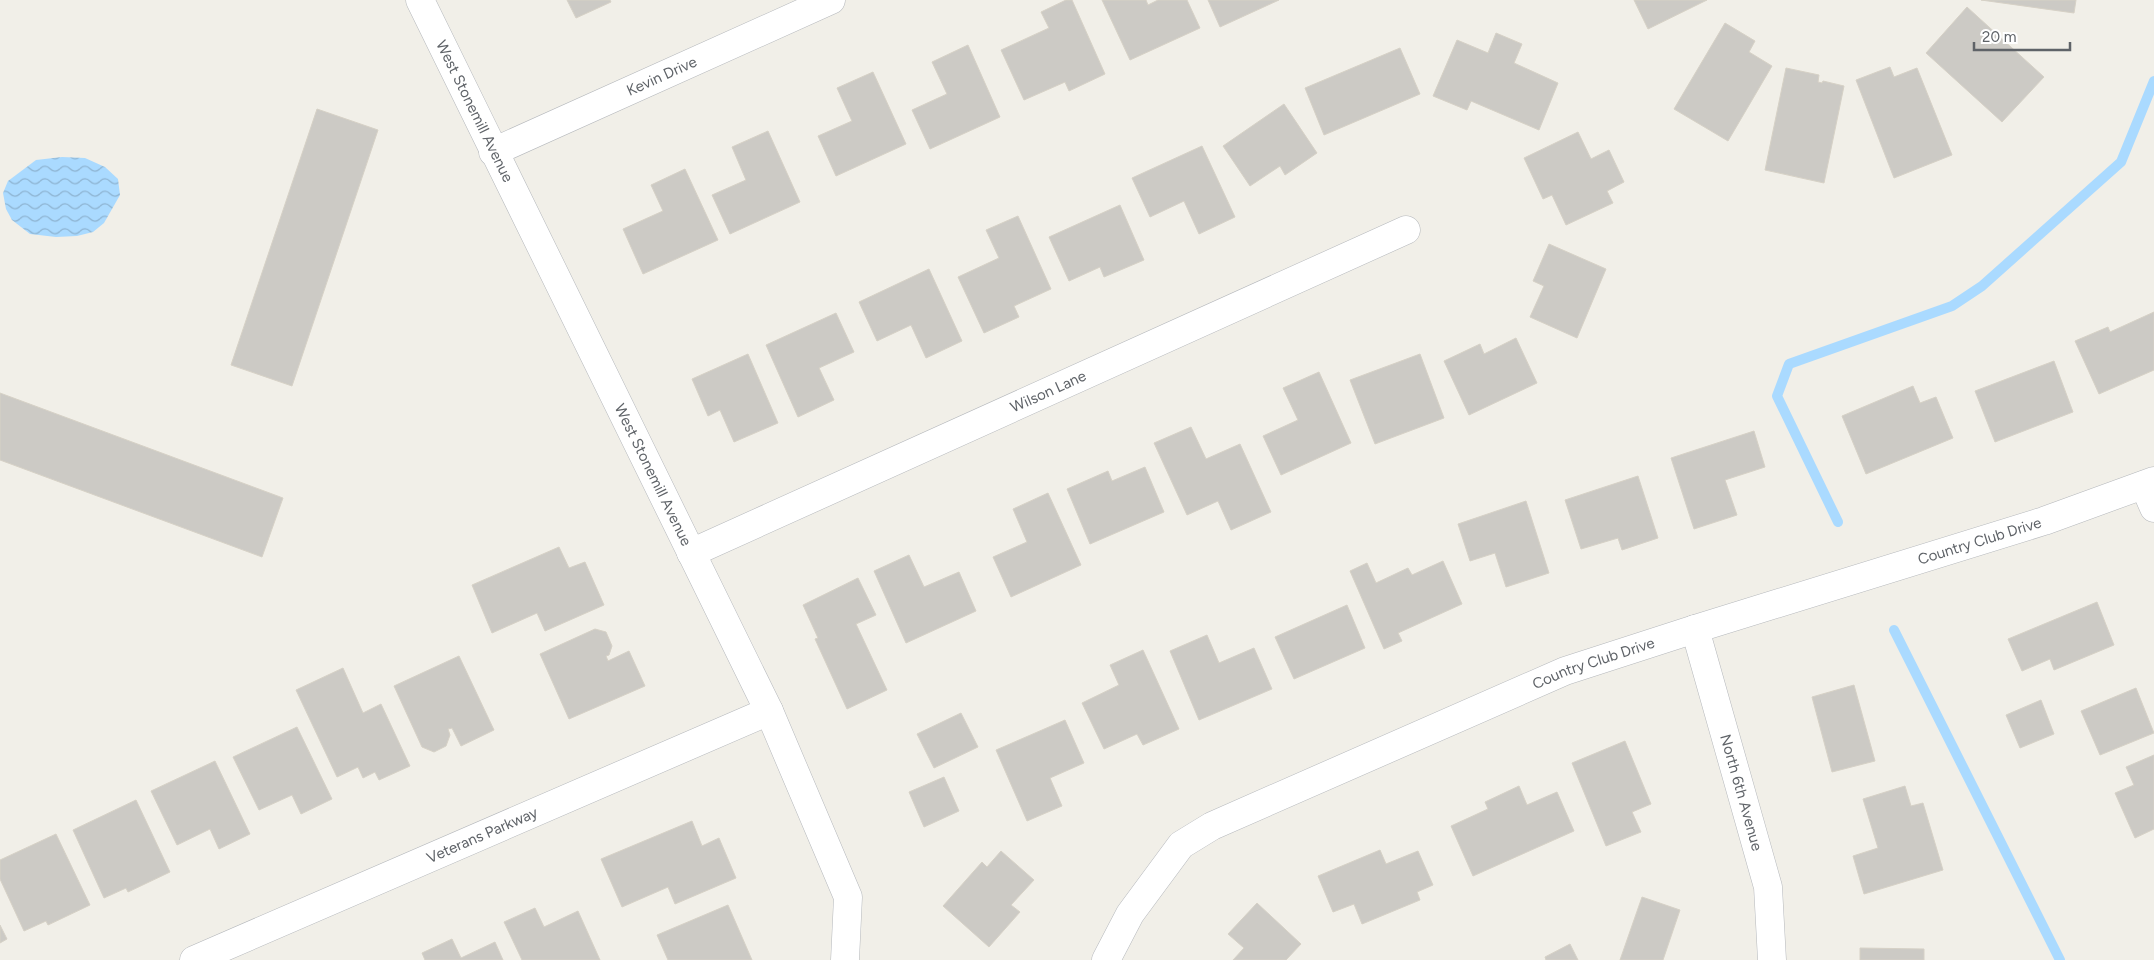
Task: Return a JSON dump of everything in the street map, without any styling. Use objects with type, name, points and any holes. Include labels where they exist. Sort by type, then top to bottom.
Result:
[{"type":"street","name":"West Stonemill Avenue","points":[[420,0],[769,711],[848,897],[845,960]]},
{"type":"street","name":"Kevin Drive","points":[[494,152],[831,0]]},
{"type":"street","name":"Wilson Lane","points":[[691,553],[1406,230]]},
{"type":"street","name":"Country Club Drive","points":[[1106,960],[1130,914],[1181,845],[1212,826],[1565,671],[1695,629],[2151,491]]},
{"type":"street","name":"North 6th Avenue","points":[[1695,629],[1768,886],[1772,960]]},
{"type":"street","name":"Veterans Parkway","points":[[194,960],[769,711]]},
{"type":"water","points":[[62,157],[85,158],[105,167],[118,179],[120,195],[104,223],[93,232],[77,236],[56,237],[30,234],[12,220],[6,209],[3,193],[8,181],[36,160]]},
{"type":"building","points":[[567,0],[610,0],[611,2],[576,18]]},
{"type":"building","points":[[1066,0],[1072,0],[1105,74],[1069,91],[1065,82],[1024,100],[1001,50],[1049,28],[1041,12]]},
{"type":"building","points":[[1102,0],[1146,0],[1148,5],[1158,0],[1187,0],[1200,28],[1130,60]]},
{"type":"building","points":[[1208,0],[1279,0],[1220,27]]},
{"type":"building","points":[[1634,0],[1707,0],[1648,29]]},
{"type":"building","points":[[1981,0],[2076,0],[2074,13]]},
{"type":"building","points":[[1967,7],[2044,77],[2002,122],[1926,53]]},
{"type":"building","points":[[1725,23],[1755,41],[1749,52],[1772,66],[1728,141],[1674,109]]},
{"type":"building","points":[[1496,33],[1522,44],[1514,63],[1558,83],[1539,130],[1471,101],[1467,110],[1433,96],[1457,40],[1488,53]]},
{"type":"building","points":[[968,45],[1000,117],[930,149],[912,110],[947,94],[932,62]]},
{"type":"building","points":[[1400,48],[1420,94],[1324,135],[1305,88]]},
{"type":"building","points":[[1890,67],[1894,77],[1917,68],[1952,155],[1894,178],[1856,80]]},
{"type":"building","points":[[1786,68],[1819,75],[1818,82],[1822,83],[1823,81],[1844,86],[1824,183],[1765,170]]},
{"type":"building","points":[[873,72],[906,144],[836,176],[818,136],[852,121],[837,88]]},
{"type":"building","points":[[1284,104],[1317,153],[1285,175],[1280,166],[1250,186],[1223,146]]},
{"type":"building","points":[[317,109],[378,130],[292,386],[231,365]]},
{"type":"building","points":[[768,131],[800,202],[730,234],[712,195],[746,180],[732,147]]},
{"type":"building","points":[[1578,132],[1591,159],[1609,150],[1624,182],[1607,191],[1613,203],[1566,225],[1552,195],[1543,199],[1524,158]]},
{"type":"building","points":[[1202,146],[1235,217],[1199,234],[1184,201],[1150,217],[1132,178]]},
{"type":"building","points":[[685,169],[718,240],[643,274],[623,229],[663,211],[651,185]]},
{"type":"building","points":[[1120,205],[1144,260],[1104,277],[1100,267],[1069,281],[1049,237]]},
{"type":"building","points":[[1018,216],[1051,289],[1014,306],[1019,317],[984,333],[958,277],[999,258],[986,230]]},
{"type":"building","points":[[1549,244],[1606,269],[1577,338],[1530,317],[1544,286],[1533,281]]},
{"type":"building","points":[[929,269],[962,341],[926,358],[911,325],[877,341],[859,302]]},
{"type":"building","points":[[2154,312],[2154,370],[2099,394],[2075,341],[2108,327],[2110,332]]},
{"type":"building","points":[[836,313],[854,352],[819,368],[834,400],[798,417],[766,345]]},
{"type":"building","points":[[1516,338],[1537,383],[1469,415],[1444,361],[1480,344],[1484,354]]},
{"type":"building","points":[[748,354],[778,423],[734,442],[720,410],[708,416],[692,379]]},
{"type":"building","points":[[1420,354],[1444,418],[1375,444],[1350,380]]},
{"type":"building","points":[[2054,361],[2073,412],[1995,442],[1975,391]]},
{"type":"building","points":[[1319,372],[1351,443],[1281,475],[1263,436],[1298,420],[1283,388]]},
{"type":"building","points":[[1913,386],[1920,403],[1936,397],[1953,438],[1866,474],[1842,416]]},
{"type":"building","points":[[0,393],[283,498],[262,557],[0,460]]},
{"type":"building","points":[[1191,427],[1206,459],[1240,444],[1271,512],[1231,530],[1218,501],[1187,515],[1154,443]]},
{"type":"building","points":[[1754,431],[1765,467],[1725,480],[1737,515],[1694,529],[1671,458]]},
{"type":"building","points":[[1145,467],[1164,512],[1090,544],[1067,489],[1108,471],[1112,481]]},
{"type":"building","points":[[1638,476],[1658,538],[1622,550],[1618,538],[1581,549],[1565,500]]},
{"type":"building","points":[[1048,493],[1081,565],[1011,597],[993,557],[1027,542],[1013,509]]},
{"type":"building","points":[[1526,501],[1549,573],[1506,587],[1495,553],[1470,561],[1458,524]]},
{"type":"building","points":[[559,547],[569,568],[585,562],[604,605],[545,631],[537,613],[492,633],[472,585]]},
{"type":"building","points":[[909,555],[924,587],[959,572],[976,611],[906,643],[874,571]]},
{"type":"building","points":[[1443,561],[1462,604],[1398,633],[1402,641],[1384,649],[1350,571],[1367,563],[1376,583],[1408,568],[1412,575]]},
{"type":"building","points":[[858,578],[876,615],[856,624],[887,690],[847,709],[815,639],[818,638],[803,605]]},
{"type":"building","points":[[2097,602],[2114,645],[2054,670],[2050,659],[2022,671],[2008,639]]},
{"type":"building","points":[[1347,605],[1365,648],[1294,679],[1275,637]]},
{"type":"building","points":[[595,629],[606,632],[612,646],[609,655],[606,656],[608,661],[629,651],[645,686],[569,719],[540,654]]},
{"type":"building","points":[[1207,635],[1219,663],[1254,648],[1272,689],[1199,720],[1170,651]]},
{"type":"building","points":[[1143,650],[1179,729],[1143,745],[1137,734],[1104,749],[1082,703],[1119,685],[1110,665]]},
{"type":"building","points":[[459,656],[494,730],[461,746],[452,728],[448,729],[450,735],[446,746],[434,752],[422,747],[394,686]]},
{"type":"building","points":[[343,668],[363,713],[381,704],[410,766],[379,780],[375,772],[363,778],[358,767],[337,777],[296,690]]},
{"type":"building","points":[[1854,685],[1875,761],[1832,772],[1812,697]]},
{"type":"building","points":[[2136,688],[2154,733],[2100,755],[2081,711]]},
{"type":"building","points":[[2041,700],[2054,734],[2020,748],[2006,715]]},
{"type":"building","points":[[961,713],[978,747],[934,768],[917,734]]},
{"type":"building","points":[[1065,720],[1084,763],[1050,778],[1062,806],[1027,821],[996,750]]},
{"type":"building","points":[[297,727],[332,799],[301,814],[292,795],[259,810],[233,757]]},
{"type":"building","points":[[1625,741],[1651,804],[1632,812],[1641,832],[1606,846],[1572,763]]},
{"type":"building","points":[[2154,755],[2154,829],[2135,838],[2115,793],[2134,785],[2126,767]]},
{"type":"building","points":[[215,761],[250,834],[219,849],[210,829],[177,845],[151,791]]},
{"type":"building","points":[[944,777],[959,811],[924,827],[909,792]]},
{"type":"building","points":[[1519,786],[1527,805],[1557,792],[1574,831],[1473,876],[1451,826],[1488,809],[1485,802]]},
{"type":"building","points":[[1905,786],[1911,806],[1923,803],[1943,870],[1864,894],[1853,856],[1878,848],[1863,799]]},
{"type":"building","points":[[136,800],[170,872],[128,892],[126,888],[104,898],[73,830]]},
{"type":"building","points":[[692,821],[702,846],[719,838],[736,878],[675,904],[668,887],[622,907],[601,859]]},
{"type":"building","points":[[56,834],[90,905],[48,925],[46,921],[24,931],[0,879],[0,860]]},
{"type":"building","points":[[1380,850],[1386,864],[1418,851],[1433,885],[1417,892],[1420,900],[1362,924],[1354,904],[1333,912],[1318,876]]},
{"type":"building","points":[[1001,851],[1034,880],[1011,905],[1020,912],[989,947],[943,906],[982,862],[987,867]]},
{"type":"building","points":[[1642,897],[1680,910],[1663,960],[1620,960]]},
{"type":"building","points":[[1257,903],[1301,944],[1286,960],[1233,960],[1244,948],[1228,934]]},
{"type":"building","points":[[728,905],[752,960],[668,960],[657,935]]},
{"type":"building","points":[[535,908],[544,927],[578,911],[600,960],[522,960],[504,922]]},
{"type":"building","points":[[0,925],[7,939],[0,943]]},
{"type":"building","points":[[452,939],[461,958],[495,942],[503,960],[425,960],[422,953]]},
{"type":"building","points":[[1570,944],[1578,960],[1546,960],[1545,957]]},
{"type":"building","points":[[1860,948],[1924,949],[1924,960],[1860,960]]},
{"type":"waterway","points":[[1838,522],[1777,396],[1789,364],[1952,306],[1982,286],[2121,162],[2154,81]]},
{"type":"waterway","points":[[1894,630],[2060,960]]}]
